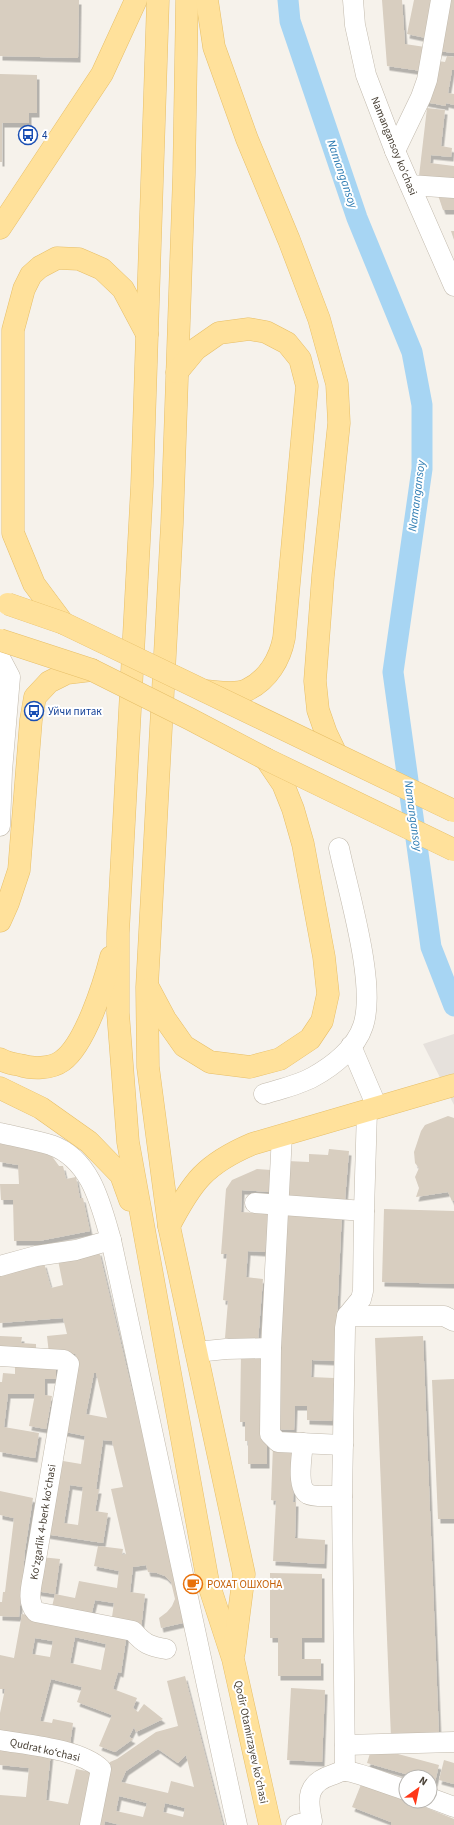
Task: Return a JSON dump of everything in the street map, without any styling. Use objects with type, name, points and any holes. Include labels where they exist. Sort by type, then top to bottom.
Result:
[{"type":"main road","points":[[0,228],[102,74],[136,0]]},
{"type":"main road","points":[[158,0],[142,486],[118,933],[118,1013],[128,1142],[208,1582],[233,1659]]},
{"type":"main road","points":[[187,0],[184,175],[172,524],[147,986],[148,1067],[169,1226],[244,1574],[233,1659]]},
{"type":"main road","points":[[206,0],[214,47],[247,139],[289,240],[319,319],[337,384],[339,423],[323,576],[315,681],[318,710],[326,733],[336,754]]},
{"type":"main road","points":[[63,623],[34,584],[12,533],[13,330],[24,289],[31,276],[40,267],[57,258],[79,259],[102,269],[123,289],[147,334]]},
{"type":"main road","points":[[177,372],[196,349],[220,333],[249,329],[266,332],[287,343],[300,359],[307,386],[285,630],[281,651],[276,664],[263,678],[247,690],[230,692],[206,691]]},
{"type":"main road","points":[[4,603],[63,623],[454,811]]},
{"type":"main road","points":[[0,640],[92,670],[266,759],[454,850]]},
{"type":"main road","points":[[3,910],[19,870],[31,720],[35,697],[49,682],[67,673],[92,670]]},
{"type":"main road","points":[[147,986],[165,1019],[184,1046],[210,1062],[250,1068],[280,1059],[310,1040],[322,1021],[328,994],[324,957],[303,844],[293,809],[283,784],[266,759]]},
{"type":"main road","points":[[0,1059],[31,1068],[50,1066],[62,1061],[82,1038],[105,980],[118,933]]},
{"type":"main road","points":[[169,1226],[186,1195],[208,1168],[227,1154],[252,1144],[453,1085]]},
{"type":"main road","points":[[0,1088],[41,1108],[89,1142],[121,1175],[147,1242]]},
{"type":"main road","points":[[155,1284],[180,1280]]},
{"type":"main road","name":"Qodir Otamirzayev koʻchasi","points":[[233,1659],[270,1825]]},
{"type":"street","name":"Namangansoy ko'chasi","points":[[353,0],[355,25],[366,75],[395,152],[454,286]]},
{"type":"street","points":[[395,152],[427,80],[441,0]]},
{"type":"street","points":[[410,185],[454,188]]},
{"type":"street","points":[[0,658],[10,677],[2,771],[0,826]]},
{"type":"street","points":[[264,1094],[312,1078],[336,1063],[351,1046],[363,1026],[367,998],[362,954],[339,848]]},
{"type":"street","points":[[345,1771],[342,1496],[345,1328],[347,1316],[361,1299],[363,1291],[364,1211],[372,1109],[351,1046]]},
{"type":"street","points":[[0,1133],[52,1146],[65,1152],[77,1162],[92,1182],[99,1198],[111,1240],[237,1825]]},
{"type":"street","points":[[282,1135],[271,1348],[270,1434],[278,1442],[343,1445]]},
{"type":"street","points":[[256,1203],[364,1211]]},
{"type":"street","points":[[0,1266],[36,1256],[76,1250],[111,1240]]},
{"type":"street","points":[[347,1316],[444,1316],[454,1321]]},
{"type":"street","points":[[196,1352],[226,1349],[271,1348]]},
{"type":"street","name":"Koʻzgarlik 4-berk koʻchasi","points":[[0,1356],[64,1360],[69,1364],[34,1571],[30,1601],[31,1607],[36,1612],[133,1631],[141,1640],[150,1646],[166,1649]]},
{"type":"street","points":[[303,1443],[301,1483],[304,1490],[308,1494],[342,1496]]},
{"type":"street","name":"Qudrat koʻchasi","points":[[0,1740],[76,1754],[95,1764],[101,1769],[90,1825]]},
{"type":"street","points":[[345,1745],[454,1742]]},
{"type":"street","points":[[307,1824],[310,1791],[315,1783],[324,1777],[345,1771],[398,1788]]},
{"type":"street","points":[[438,1801],[454,1808]]},
{"type":"shaded area","points":[[454,1034],[454,1105],[423,1044]]},
{"type":"building","points":[[0,0],[79,0],[78,58],[0,56]]},
{"type":"building","points":[[382,0],[402,0],[405,44],[425,47],[422,71],[387,66]]},
{"type":"building","points":[[414,0],[434,0],[426,38],[407,34]]},
{"type":"building","points":[[446,0],[454,0],[454,53],[438,51]]},
{"type":"building","points":[[447,56],[454,57],[454,70],[452,70],[448,93],[454,94],[454,105],[446,103],[446,106],[425,102],[432,60],[445,62]]},
{"type":"building","points":[[0,74],[37,75],[37,113],[29,113],[29,123],[2,123],[2,162],[0,162]]},
{"type":"building","points":[[427,108],[445,110],[441,146],[452,148],[451,157],[431,155],[430,163],[454,166],[454,180],[419,176]]},
{"type":"building","points":[[437,192],[454,193],[454,210],[443,210]]},
{"type":"building","points":[[451,231],[454,231],[454,240]]},
{"type":"building","points":[[448,1116],[454,1118],[454,1200],[452,1201],[448,1192],[416,1197],[419,1188],[415,1177],[419,1168],[415,1163],[414,1152],[421,1131],[425,1125]]},
{"type":"building","points":[[0,1142],[51,1155],[59,1166],[63,1166],[66,1179],[76,1177],[80,1198],[83,1198],[90,1231],[39,1241],[14,1241],[13,1200],[1,1200],[0,1184],[19,1184],[18,1165],[0,1162]]},
{"type":"building","points":[[329,1149],[349,1151],[345,1200],[285,1196],[287,1161],[309,1162],[309,1154],[328,1155]]},
{"type":"building","points":[[257,1169],[271,1170],[269,1192],[242,1190],[241,1212],[268,1214],[265,1252],[248,1251],[246,1277],[263,1279],[258,1341],[225,1338],[228,1301],[223,1300],[227,1254],[221,1254],[226,1189],[232,1180]]},
{"type":"building","points":[[283,1208],[342,1211],[335,1361],[312,1360],[311,1377],[334,1378],[332,1421],[307,1420],[307,1406],[295,1406],[294,1430],[272,1429]]},
{"type":"building","points":[[384,1209],[454,1211],[454,1284],[382,1282]]},
{"type":"building","points":[[99,1251],[187,1622],[161,1628],[159,1618],[167,1612],[175,1599],[171,1582],[165,1576],[148,1572],[146,1565],[133,1567],[130,1592],[145,1594],[141,1629],[111,1624],[114,1603],[95,1600],[90,1620],[51,1611],[55,1594],[75,1598],[79,1581],[117,1588],[119,1571],[94,1566],[98,1546],[123,1549],[122,1555],[126,1554],[111,1489],[123,1487],[112,1441],[103,1440],[96,1489],[99,1489],[95,1511],[108,1513],[103,1543],[45,1534],[57,1460],[81,1464],[85,1436],[61,1431],[76,1354],[49,1354],[47,1336],[67,1334],[63,1318],[0,1323],[0,1273],[44,1263],[51,1288],[63,1285],[58,1260]],"holes":[[[94,1373],[96,1373],[107,1418],[86,1414]],[[70,1485],[83,1487],[78,1525],[64,1523]]]},
{"type":"building","points":[[0,1336],[22,1337],[21,1343],[36,1344],[36,1356],[0,1354]]},
{"type":"building","points":[[423,1336],[439,1736],[391,1738],[375,1338]]},
{"type":"building","points":[[241,1351],[267,1352],[267,1464],[248,1464],[248,1441],[245,1441],[245,1422],[240,1422]]},
{"type":"building","points":[[15,1363],[56,1363],[56,1379],[45,1379],[45,1395],[52,1396],[46,1429],[29,1426],[35,1394],[8,1394],[4,1427],[39,1433],[35,1458],[0,1452],[0,1382],[2,1382],[3,1373],[15,1374]]},
{"type":"building","points":[[454,1379],[454,1519],[438,1519],[432,1380]]},
{"type":"building","points":[[273,1445],[294,1446],[293,1502],[296,1502],[295,1538],[325,1540],[324,1564],[273,1561],[276,1501],[271,1500]]},
{"type":"building","points":[[0,1491],[33,1498],[25,1550],[19,1617],[0,1616],[0,1602],[2,1602],[3,1592],[5,1592],[14,1518],[0,1515]]},
{"type":"building","points":[[41,1557],[60,1559],[55,1594],[36,1591]]},
{"type":"building","points":[[270,1573],[322,1574],[322,1638],[302,1638],[302,1659],[321,1659],[321,1676],[278,1676],[278,1638],[270,1638]]},
{"type":"building","points":[[22,1614],[127,1633],[121,1673],[118,1672],[113,1689],[137,1698],[133,1708],[138,1712],[144,1704],[163,1719],[136,1732],[134,1727],[129,1737],[133,1739],[115,1752],[99,1746],[112,1715],[77,1702],[82,1687],[51,1679],[40,1721],[52,1723],[53,1719],[73,1723],[70,1744],[0,1731],[0,1713],[5,1689],[0,1689],[0,1655],[14,1658]],"holes":[[[75,1637],[106,1644],[101,1670],[70,1663]],[[35,1638],[53,1641],[50,1657],[32,1654]]]},
{"type":"building","points":[[185,1676],[223,1825],[120,1825],[105,1821],[104,1825],[92,1825],[103,1777],[110,1762],[117,1759],[156,1732],[178,1726],[167,1681]],"holes":[[[158,1749],[178,1763],[186,1755],[194,1787],[171,1781],[168,1793],[121,1782],[126,1771]],[[119,1796],[147,1803],[143,1817],[116,1811]],[[165,1803],[185,1808],[183,1817],[163,1812]]]},
{"type":"building","points":[[291,1688],[325,1690],[322,1762],[287,1760]]},
{"type":"building","points":[[0,1745],[51,1752],[46,1800],[68,1804],[76,1769],[96,1773],[84,1825],[0,1825],[0,1795],[26,1797],[29,1768],[0,1765]]},
{"type":"building","points":[[372,1747],[439,1765],[438,1769],[398,1769],[398,1772],[367,1763]]},
{"type":"building","points":[[444,1760],[454,1763],[454,1784],[439,1780]]},
{"type":"building","points":[[362,1782],[398,1796],[398,1809],[430,1809],[454,1819],[454,1825],[391,1825],[391,1822],[352,1807]]},
{"type":"waterway","name":"Namangansoy","points":[[288,0],[290,21],[357,218],[412,352],[422,405],[422,469],[393,672],[431,947],[454,1006]]},
{"type":"place","name":"4","points":[[28,135]]},
{"type":"place","name":"Уйчи питак","points":[[34,711]]},
{"type":"place","name":"РОХАТ ОШХОНА","points":[[193,1584]]}]
